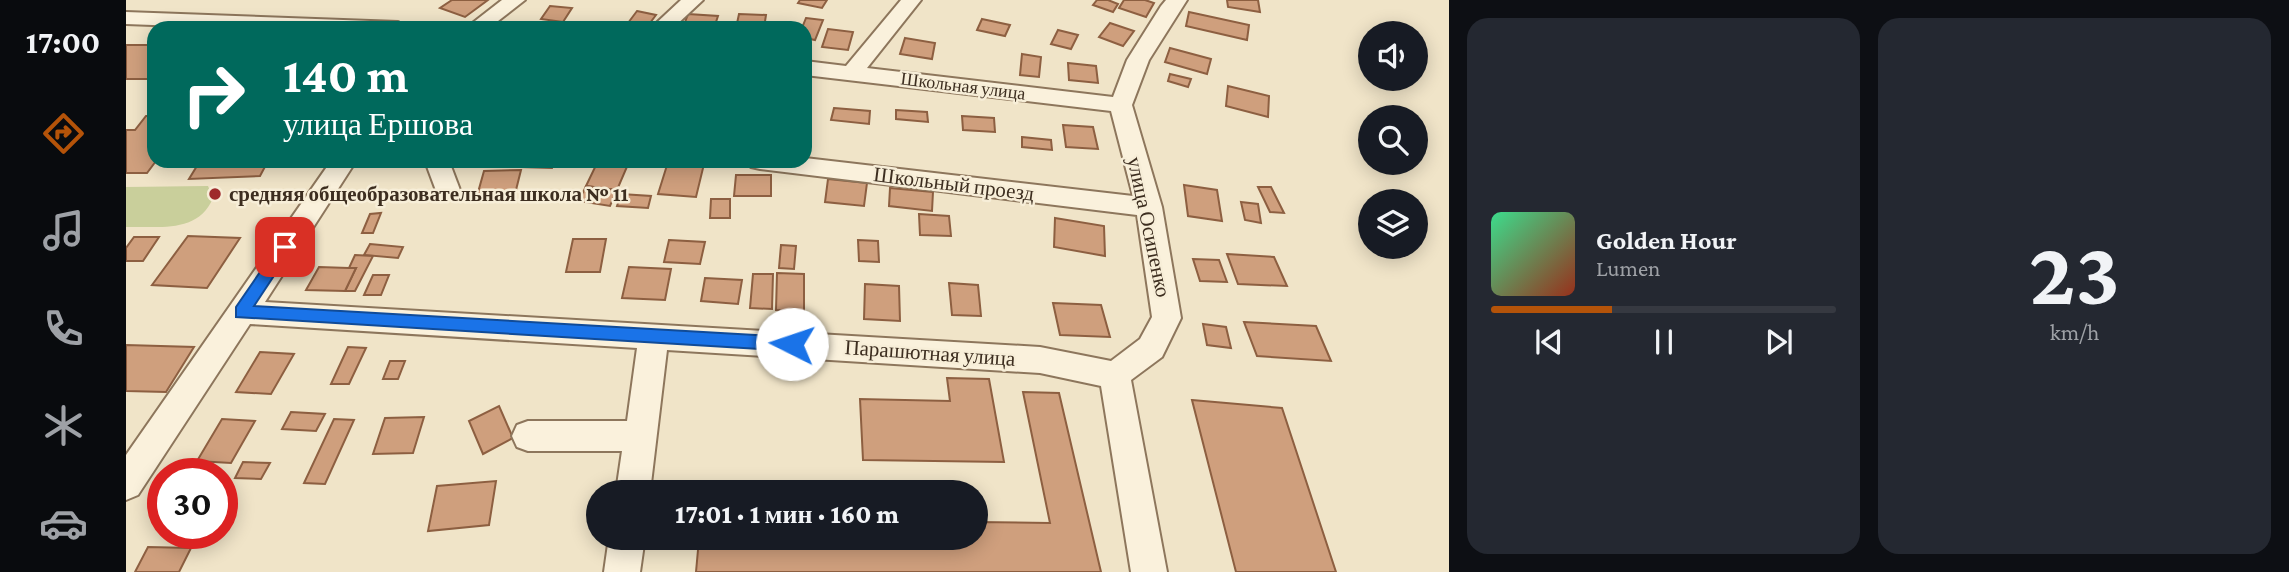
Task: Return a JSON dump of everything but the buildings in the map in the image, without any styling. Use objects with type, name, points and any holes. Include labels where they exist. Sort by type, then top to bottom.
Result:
[{"type":"street","points":[[486,21],[516,0]]},
{"type":"street","points":[[669,21],[693,0]]},
{"type":"street","points":[[853,72],[911,0]]},
{"type":"street","points":[[1121,105],[1138,60],[1177,0]]},
{"type":"street","points":[[126,18],[280,21]]},
{"type":"street","name":"Школьная улица","points":[[812,69],[1121,105]]},
{"type":"street","name":"улица Осипенко","points":[[1115,375],[1151,348],[1167,318],[1149,206],[1121,105]]},
{"type":"street","name":"Школьный проезд","points":[[812,167],[1149,206]]},
{"type":"street","points":[[126,484],[339,168]]},
{"type":"street","points":[[439,168],[447,190]]},
{"type":"street","name":"Парашютная улица","points":[[241,312],[1040,360],[1115,375]]},
{"type":"street","points":[[635,480],[654,335]]},
{"type":"street","points":[[1115,375],[1149,572]]},
{"type":"street","points":[[528,436],[641,436]]},
{"type":"street","points":[[622,572],[625,550]]},
{"type":"green space","points":[[208,186],[213,198],[198,218],[176,226],[126,227],[126,187]]},
{"type":"place","name":"средняя общеобразовательная школа № 11","points":[[215,194]]},
{"type":"route","points":[[285,247],[241,312],[485,324],[792,344]]}]
